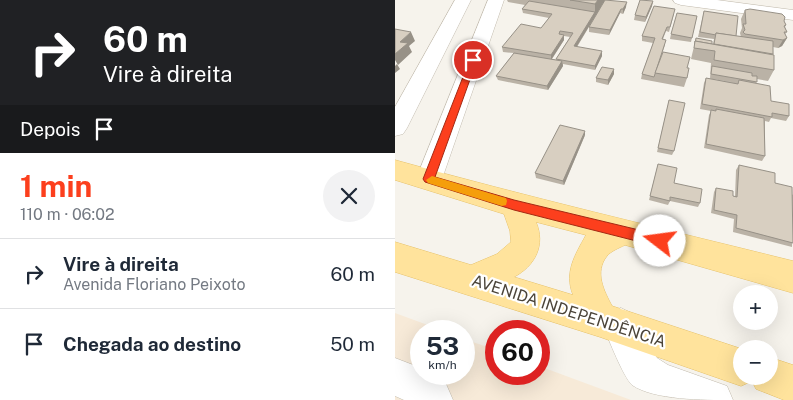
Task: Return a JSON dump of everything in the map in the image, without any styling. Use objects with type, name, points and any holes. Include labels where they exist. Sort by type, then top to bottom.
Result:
[{"type":"main road","points":[[395,170],[514,205],[622,231],[793,277]]},
{"type":"main road","points":[[472,280],[516,259],[525,248],[526,235],[514,205]]},
{"type":"main road","points":[[611,323],[585,282],[589,262],[597,245],[622,231]]},
{"type":"main road","name":"AVENIDA INDEPENDÊNCIA","points":[[395,257],[611,323],[733,364]]},
{"type":"main road","points":[[778,379],[793,384]]},
{"type":"street","points":[[395,128],[463,0]]},
{"type":"street","points":[[429,179],[496,0]]},
{"type":"street","points":[[681,0],[793,15]]},
{"type":"street","points":[[440,41],[479,43]]},
{"type":"street","points":[[611,323],[644,371],[657,381],[713,400]]},
{"type":"street","points":[[395,377],[429,391],[433,400]]},
{"type":"shaded area","points":[[395,313],[414,320],[410,320],[410,385],[475,385],[475,343],[485,346],[485,385],[550,385],[550,370],[631,400],[395,400]]},
{"type":"building","points":[[570,0],[598,0],[595,4]]},
{"type":"building","points":[[605,0],[627,2],[610,30],[589,27]]},
{"type":"building","points":[[640,0],[653,1],[646,17],[635,15]]},
{"type":"building","points":[[529,1],[595,12],[574,46],[602,51],[595,66],[556,59],[573,33],[560,31],[559,34],[564,35],[551,55],[502,47],[521,24],[541,28],[552,14],[522,9]]},
{"type":"building","points":[[654,6],[675,9],[670,27],[667,27],[662,39],[666,40],[654,77],[642,74],[655,38],[642,36]]},
{"type":"building","points":[[750,9],[782,14],[785,17],[786,25],[784,26],[787,32],[784,32],[787,38],[783,40],[745,34],[743,32],[745,30],[743,24],[746,24],[745,10]]},
{"type":"building","points":[[704,11],[738,16],[736,36],[700,32]]},
{"type":"building","points":[[677,13],[697,16],[692,38],[671,34]]},
{"type":"building","points":[[395,29],[411,32],[400,42],[408,43],[395,54]]},
{"type":"building","points":[[716,33],[773,41],[773,54],[714,44]]},
{"type":"building","points":[[696,38],[712,41],[712,44],[695,41]]},
{"type":"building","points":[[695,41],[774,55],[774,70],[714,60],[715,51],[694,48]]},
{"type":"building","points":[[663,52],[690,57],[687,78],[655,73]]},
{"type":"building","points":[[514,53],[562,61],[547,86],[496,76]]},
{"type":"building","points":[[712,66],[752,73],[752,76],[757,76],[757,82],[711,74]]},
{"type":"building","points":[[602,67],[614,69],[608,80],[596,78]]},
{"type":"building","points":[[706,78],[738,84],[739,80],[770,86],[771,101],[789,104],[789,116],[772,113],[772,117],[702,104]]},
{"type":"building","points":[[669,100],[685,103],[674,151],[658,148]]},
{"type":"building","points":[[716,109],[764,118],[765,156],[706,144],[711,110],[716,111]]},
{"type":"building","points":[[560,125],[585,131],[563,181],[535,173]]},
{"type":"building","points":[[658,164],[677,168],[674,183],[702,189],[700,203],[670,197],[670,201],[650,196]]},
{"type":"building","points":[[739,165],[775,173],[775,183],[792,187],[793,243],[736,228],[737,215],[714,210],[716,188],[733,191],[733,196],[737,197]]},
{"type":"slow traffic","points":[[432,180],[502,201]]},
{"type":"route","points":[[473,60],[429,179],[514,205],[660,241]]}]
